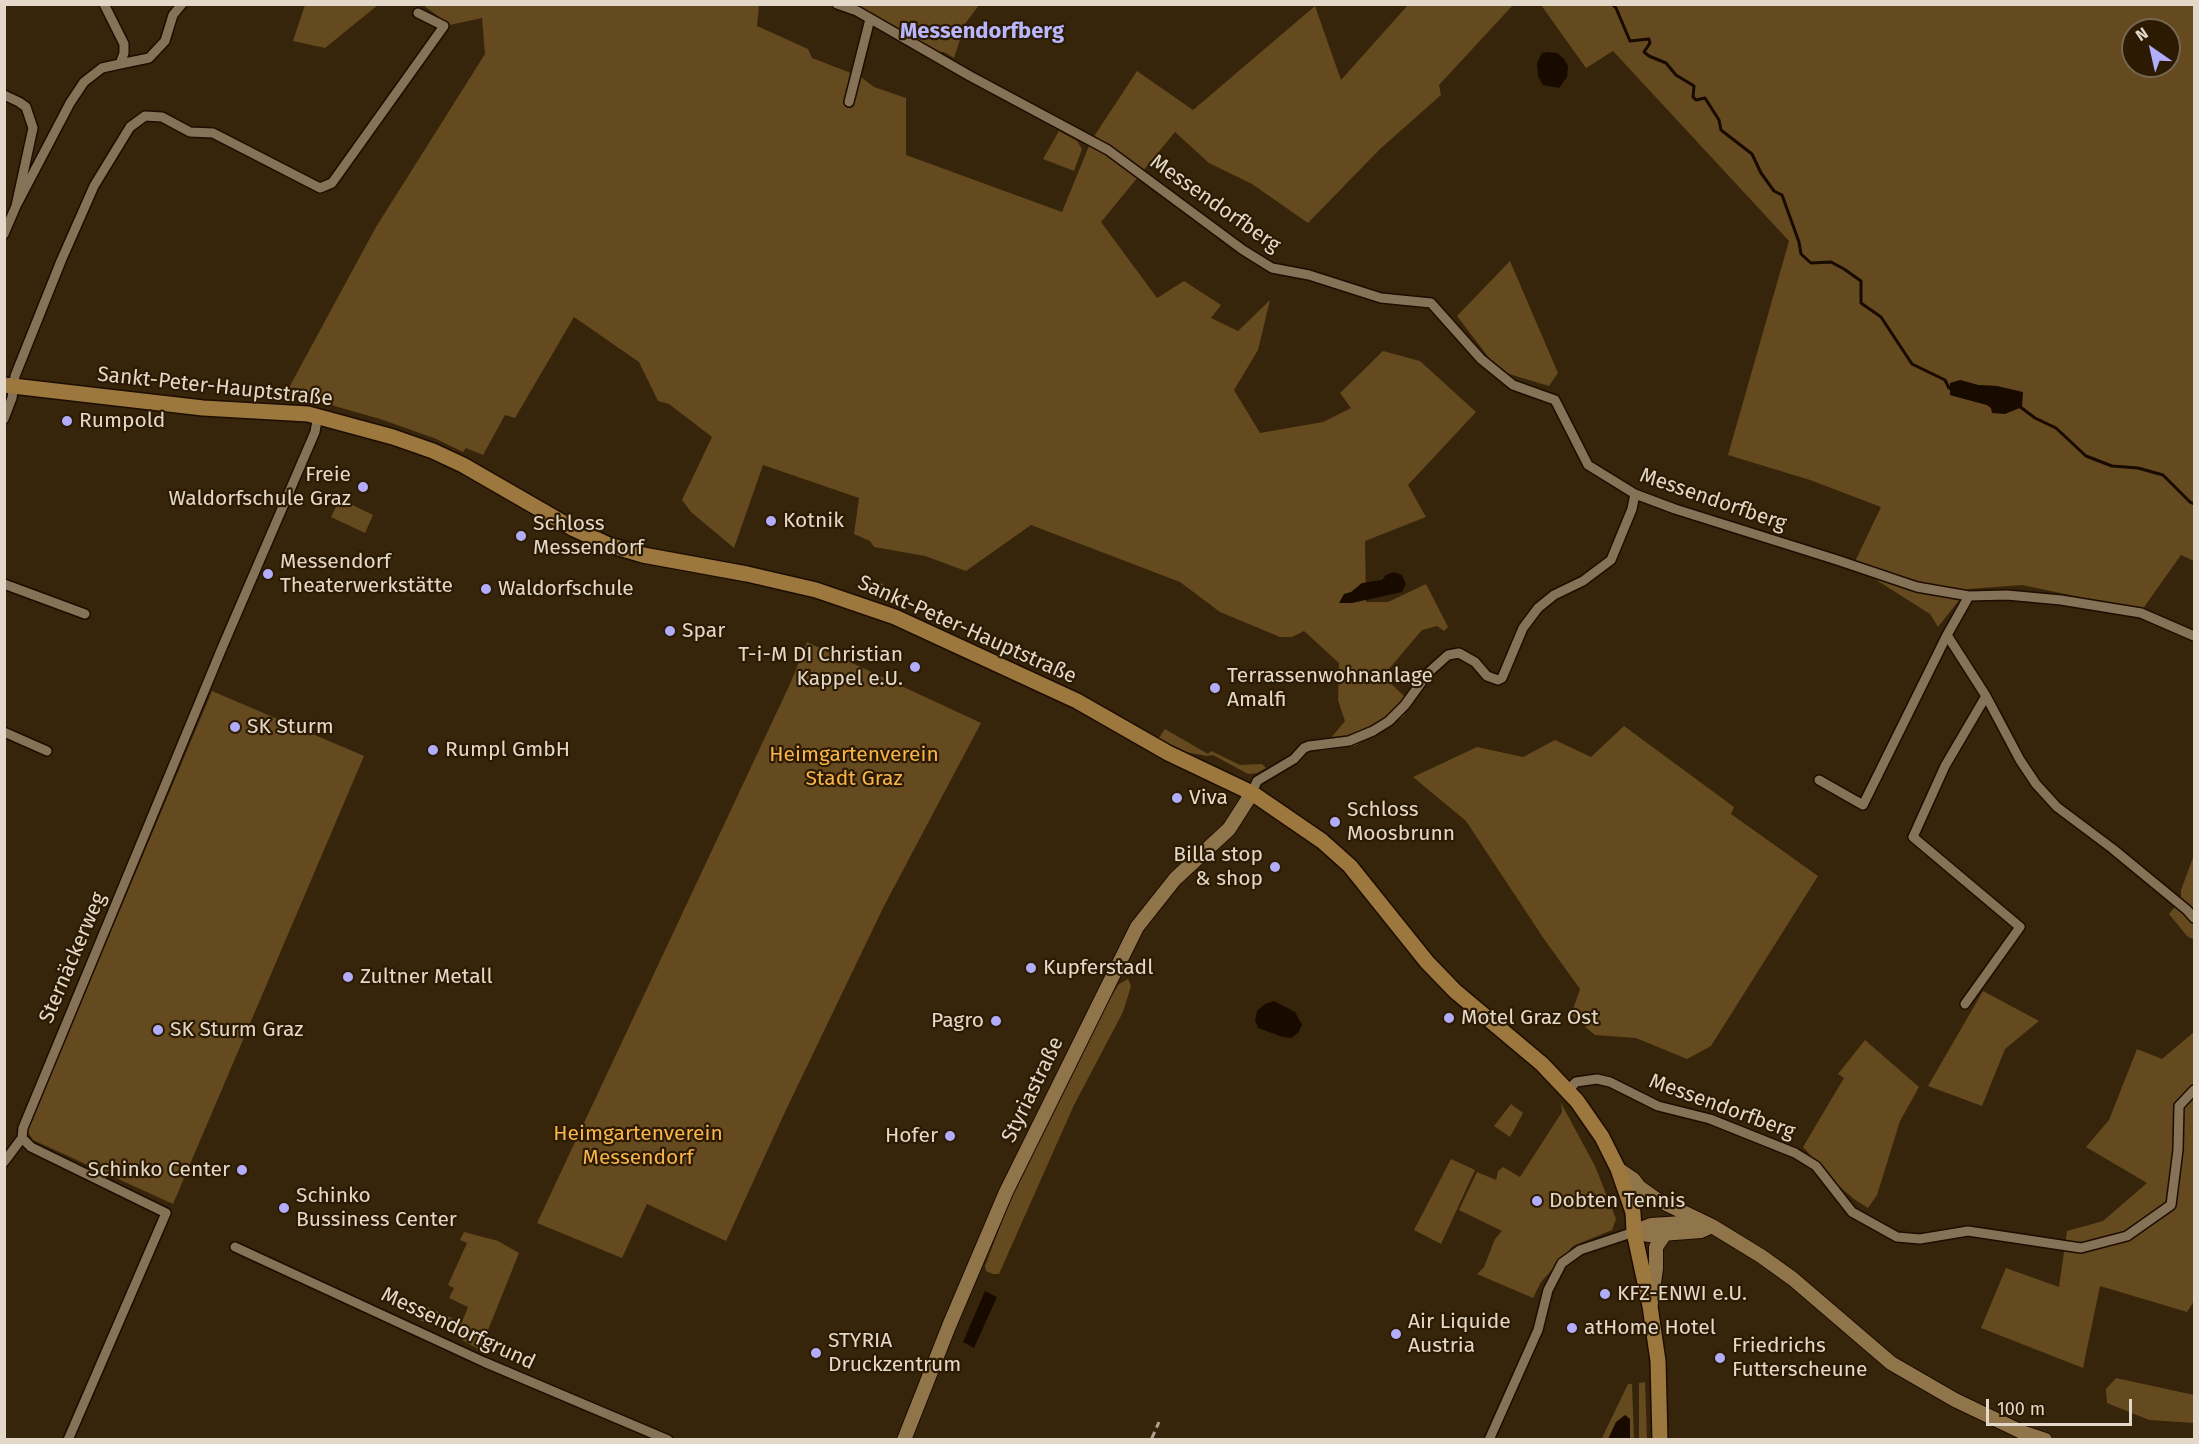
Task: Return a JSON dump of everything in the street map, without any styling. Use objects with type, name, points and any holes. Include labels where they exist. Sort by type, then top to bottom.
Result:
[{"type":"main road","name":"Sankt-Peter-Hauptstraße","points":[[9,385],[203,408],[318,415],[393,437],[433,451],[474,471],[573,529],[609,545],[643,555],[816,590],[895,617],[1077,701],[1168,753],[1252,793],[1322,841],[1350,866],[1427,962],[1455,991],[1542,1064],[1568,1090],[1589,1116],[1618,1169]]},
{"type":"main road","points":[[1618,1169],[1633,1212],[1634,1232],[1650,1306],[1658,1362],[1660,1440]]},
{"type":"street","points":[[104,4],[124,44],[120,64]]},
{"type":"street","points":[[4,234],[16,206],[70,103],[84,82],[102,68],[149,58],[165,41],[173,15],[182,4]]},
{"type":"street","name":"Messendorfberg","points":[[837,4],[857,11],[1108,150],[1243,250],[1272,268],[1309,275],[1381,298],[1431,303],[1481,359],[1513,385],[1556,400],[1588,465],[1635,494],[1917,587],[1969,596],[2007,595],[2040,598],[2141,613],[2194,636]]},
{"type":"street","points":[[4,419],[12,398],[9,385],[15,376],[61,261],[94,186],[130,127],[145,116],[153,116],[162,117],[190,132],[213,133],[320,188],[332,183],[444,26],[418,13]]},
{"type":"street","points":[[849,102],[870,19]]},
{"type":"street","points":[[4,95],[26,107],[33,128],[16,206]]},
{"type":"street","name":"Sternäckerweg","points":[[22,1138],[25,1121],[222,648],[315,432],[318,415]]},
{"type":"street","points":[[1252,793],[1257,781],[1294,759],[1304,748],[1349,741],[1373,732],[1389,721],[1405,705],[1428,673],[1448,655],[1459,653],[1475,662],[1487,676],[1498,680],[1502,678],[1523,628],[1538,608],[1554,595],[1583,581],[1611,560],[1632,509],[1635,494]]},
{"type":"street","points":[[4,584],[85,614]]},
{"type":"street","points":[[1819,780],[1863,805],[1947,635],[1969,596]]},
{"type":"street","points":[[1947,635],[1986,696],[2020,760],[2036,784],[2057,807],[2113,849],[2194,918]]},
{"type":"street","points":[[1965,1004],[2020,927],[1913,837],[1945,766],[1986,696]]},
{"type":"street","points":[[4,732],[47,751]]},
{"type":"street","name":"Styriastraße","points":[[904,1440],[1006,1192],[1137,927],[1175,879],[1229,829],[1252,793]]},
{"type":"street","name":"Messendorfberg","points":[[1568,1090],[1576,1082],[1597,1079],[1614,1084],[1658,1106],[1710,1119],[1795,1153],[1816,1166],[1852,1212],[1897,1237],[1920,1239],[1968,1231],[2081,1248],[2127,1236],[2171,1204],[2178,1150],[2179,1106],[2194,1090]]},
{"type":"street","points":[[4,1162],[22,1138],[35,1149],[166,1213],[68,1440]]},
{"type":"street","name":"Sankt-Peter-Hauptstraße","points":[[1618,1169],[1656,1199],[1706,1224],[1761,1256],[1793,1279],[1891,1363],[1955,1400],[2045,1440]]},
{"type":"street","points":[[1489,1440],[1538,1330],[1548,1290],[1562,1263],[1580,1250],[1651,1225],[1706,1224]]},
{"type":"street","points":[[1634,1232],[1648,1235],[1701,1231],[1706,1224]]},
{"type":"street","points":[[1650,1306],[1656,1269],[1656,1247],[1665,1234]]},
{"type":"street","name":"Messendorfgrund","points":[[235,1247],[484,1362],[668,1440]]},
{"type":"green space","points":[[305,4],[378,5],[325,48],[293,41]]},
{"type":"green space","points":[[423,5],[759,5],[757,26],[808,49],[812,58],[861,77],[874,87],[906,98],[906,155],[1062,212],[1091,141],[1137,71],[1193,110],[1315,6],[1341,80],[1408,5],[1513,5],[1439,85],[1441,95],[1380,149],[1308,223],[1252,184],[1209,163],[1175,132],[1101,222],[1157,298],[1184,281],[1221,305],[1211,318],[1238,331],[1270,300],[1258,350],[1234,390],[1260,433],[1323,422],[1351,408],[1340,393],[1383,351],[1420,361],[1476,412],[1408,485],[1426,517],[1365,541],[1366,602],[1388,602],[1426,584],[1448,627],[1444,631],[1437,626],[1422,630],[1383,676],[1406,698],[1404,716],[1355,746],[1320,751],[1345,721],[1338,700],[1339,663],[1304,631],[1292,637],[1280,637],[1220,612],[1180,582],[1031,525],[966,571],[925,556],[874,547],[870,541],[854,534],[859,498],[763,465],[734,548],[691,512],[682,500],[712,437],[669,404],[658,401],[639,362],[574,317],[515,418],[505,415],[483,455],[466,448],[463,452],[434,438],[380,419],[285,395],[376,227],[485,54],[482,18],[450,25]]},
{"type":"green space","points":[[848,5],[979,5],[965,24],[954,58],[944,52],[928,52]]},
{"type":"green space","points":[[1541,5],[2194,5],[2194,561],[2181,555],[2142,610],[2022,585],[1968,589],[1938,627],[1930,614],[1870,576],[1851,570],[1881,507],[1810,480],[1728,455],[1789,241],[1613,51],[1586,68]],"holes":[[[1960,380],[1978,385],[1997,386],[2015,392],[1993,413],[1987,405],[1950,395]]]},
{"type":"green space","points":[[1059,131],[1077,141],[1082,149],[1074,171],[1043,159]]},
{"type":"green space","points":[[1510,261],[1558,373],[1549,386],[1499,371],[1457,316]]},
{"type":"green space","points":[[340,499],[373,515],[365,533],[331,517]]},
{"type":"green space","points":[[862,581],[884,584],[882,593],[892,598],[893,603],[880,598],[881,595],[860,590]]},
{"type":"green space","name":"Heimgartenverein Stadt Graz","points":[[807,642],[981,723],[884,906],[726,1241],[647,1204],[622,1258],[537,1223],[790,684]]},
{"type":"green space","name":"SK Sturm Graz","points":[[212,691],[364,756],[173,1204],[33,1140],[27,1131]]},
{"type":"green space","points":[[1624,726],[1734,807],[1731,814],[1818,876],[1711,1046],[1687,1059],[1636,1038],[1595,1035],[1571,1015],[1580,989],[1466,821],[1413,777],[1477,747],[1523,757],[1555,740],[1591,757]]},
{"type":"green space","points":[[1165,729],[1208,754],[1211,751],[1240,765],[1262,764],[1266,768],[1257,773],[1248,774],[1213,755],[1185,752],[1158,739]]},
{"type":"green space","points":[[2194,855],[2194,940],[2187,936],[2169,914],[2181,899],[2181,890]]},
{"type":"green space","points":[[1128,979],[1131,986],[1123,1012],[1074,1105],[999,1274],[986,1271],[985,1266],[1009,1203],[1097,1020],[1119,984]]},
{"type":"green space","points":[[1983,991],[2039,1021],[2005,1049],[1982,1106],[1928,1086]]},
{"type":"green space","points":[[2194,1032],[2194,1301],[2187,1312],[2100,1286],[2083,1368],[1981,1328],[2006,1268],[2059,1287],[2067,1231],[2103,1221],[2147,1183],[2086,1147],[2109,1120],[2137,1049],[2162,1059]]},
{"type":"green space","points":[[1865,1040],[1919,1087],[1900,1121],[1877,1195],[1868,1208],[1840,1187],[1803,1147],[1844,1078],[1838,1074]]},
{"type":"green space","name":"Dobten Tennis","points":[[1561,1103],[1595,1166],[1616,1219],[1612,1230],[1573,1246],[1541,1282],[1533,1298],[1477,1274],[1484,1267],[1495,1239],[1502,1231],[1459,1210],[1477,1172],[1496,1180],[1498,1171],[1503,1167],[1520,1177],[1562,1112]]},
{"type":"green space","points":[[1511,1104],[1523,1113],[1510,1137],[1494,1126]]},
{"type":"green space","points":[[1451,1159],[1475,1170],[1441,1244],[1414,1230]]},
{"type":"green space","points":[[464,1232],[498,1241],[519,1253],[480,1350],[462,1340],[455,1332],[468,1307],[449,1298],[454,1288],[448,1285],[467,1243],[460,1240]]},
{"type":"green space","points":[[425,1306],[454,1319],[450,1324],[440,1327],[419,1320]]},
{"type":"green space","points":[[2116,1378],[2194,1395],[2194,1423],[2149,1420],[2107,1403],[2106,1389]]},
{"type":"green space","points":[[1645,1382],[1647,1439],[1639,1439],[1639,1383]]},
{"type":"green space","points":[[1628,1384],[1632,1384],[1634,1439],[1601,1440]]},
{"type":"shaded area","points":[[1542,53],[1557,53],[1568,66],[1567,77],[1559,88],[1543,85],[1538,76],[1537,63]]},
{"type":"shaded area","points":[[1960,380],[2023,392],[2022,407],[2005,414],[1992,413],[1991,408],[1987,405],[1950,395],[1950,383]]},
{"type":"shaded area","points":[[1394,572],[1402,575],[1406,584],[1402,592],[1352,603],[1339,603],[1344,594],[1351,592],[1362,583],[1382,580],[1386,575]]},
{"type":"shaded area","points":[[1274,1001],[1295,1012],[1302,1025],[1298,1033],[1291,1038],[1258,1028],[1255,1020],[1257,1011],[1265,1004]]},
{"type":"shaded area","points":[[985,1291],[997,1297],[974,1348],[963,1342]]},
{"type":"shaded area","points":[[1625,1415],[1630,1419],[1630,1439],[1608,1439],[1616,1422]]},
{"type":"waterway","points":[[1612,4],[1616,8],[1630,41],[1649,39],[1650,43],[1644,52],[1666,63],[1676,75],[1694,86],[1693,97],[1696,100],[1705,98],[1719,120],[1721,130],[1752,154],[1761,173],[1774,191],[1782,195],[1801,254],[1811,263],[1831,262],[1861,281],[1861,303],[1881,317],[1912,364],[1945,380],[1951,389]]},
{"type":"waterway","points":[[2019,406],[2035,418],[2056,428],[2086,456],[2112,466],[2138,468],[2163,475],[2194,504]]},
{"type":"railway","points":[[1151,1440],[1159,1422]]},
{"type":"place","name":"Rumpold","points":[[67,421]]},
{"type":"place","name":"Freie Waldorfschule Graz","points":[[363,487]]},
{"type":"place","name":"Kotnik","points":[[771,521]]},
{"type":"place","name":"Schloss Messendorf","points":[[521,536]]},
{"type":"place","name":"Messendorf Theaterwerkstätte","points":[[268,574]]},
{"type":"place","name":"Waldorfschule","points":[[486,589]]},
{"type":"place","name":"Spar","points":[[670,631]]},
{"type":"place","name":"T-i-M DI Christian Kappel e.U.","points":[[915,667]]},
{"type":"place","name":"Terrassenwohnanlage Amalfi","points":[[1215,688]]},
{"type":"place","name":"SK Sturm","points":[[235,727]]},
{"type":"place","name":"Rumpl GmbH","points":[[433,750]]},
{"type":"place","name":"Viva","points":[[1177,798]]},
{"type":"place","name":"Schloss Moosbrunn","points":[[1335,822]]},
{"type":"place","name":"Billa stop & shop","points":[[1275,867]]},
{"type":"place","name":"Kupferstadl","points":[[1031,968]]},
{"type":"place","name":"Zultner Metall","points":[[348,977]]},
{"type":"place","name":"Motel Graz Ost","points":[[1449,1018]]},
{"type":"place","name":"Pagro","points":[[996,1021]]},
{"type":"place","name":"SK Sturm Graz","points":[[158,1030]]},
{"type":"place","name":"Hofer","points":[[950,1136]]},
{"type":"place","name":"Schinko Center","points":[[242,1170]]},
{"type":"place","name":"Dobten Tennis","points":[[1537,1201]]},
{"type":"place","name":"Schinko Bussiness Center","points":[[284,1208]]},
{"type":"place","name":"KFZ-ENWI e.U.","points":[[1605,1294]]},
{"type":"place","name":"atHome Hotel","points":[[1572,1328]]},
{"type":"place","name":"Air Liquide Austria","points":[[1396,1334]]},
{"type":"place","name":"STYRIA Druckzentrum","points":[[816,1353]]},
{"type":"place","name":"Friedrichs Futterscheune","points":[[1720,1358]]},
{"type":"district","name":"Messendorfberg","points":[[982,32]]},
{"type":"park label","name":"Heimgartenverein Messendorf","points":[[638,1146]]}]
